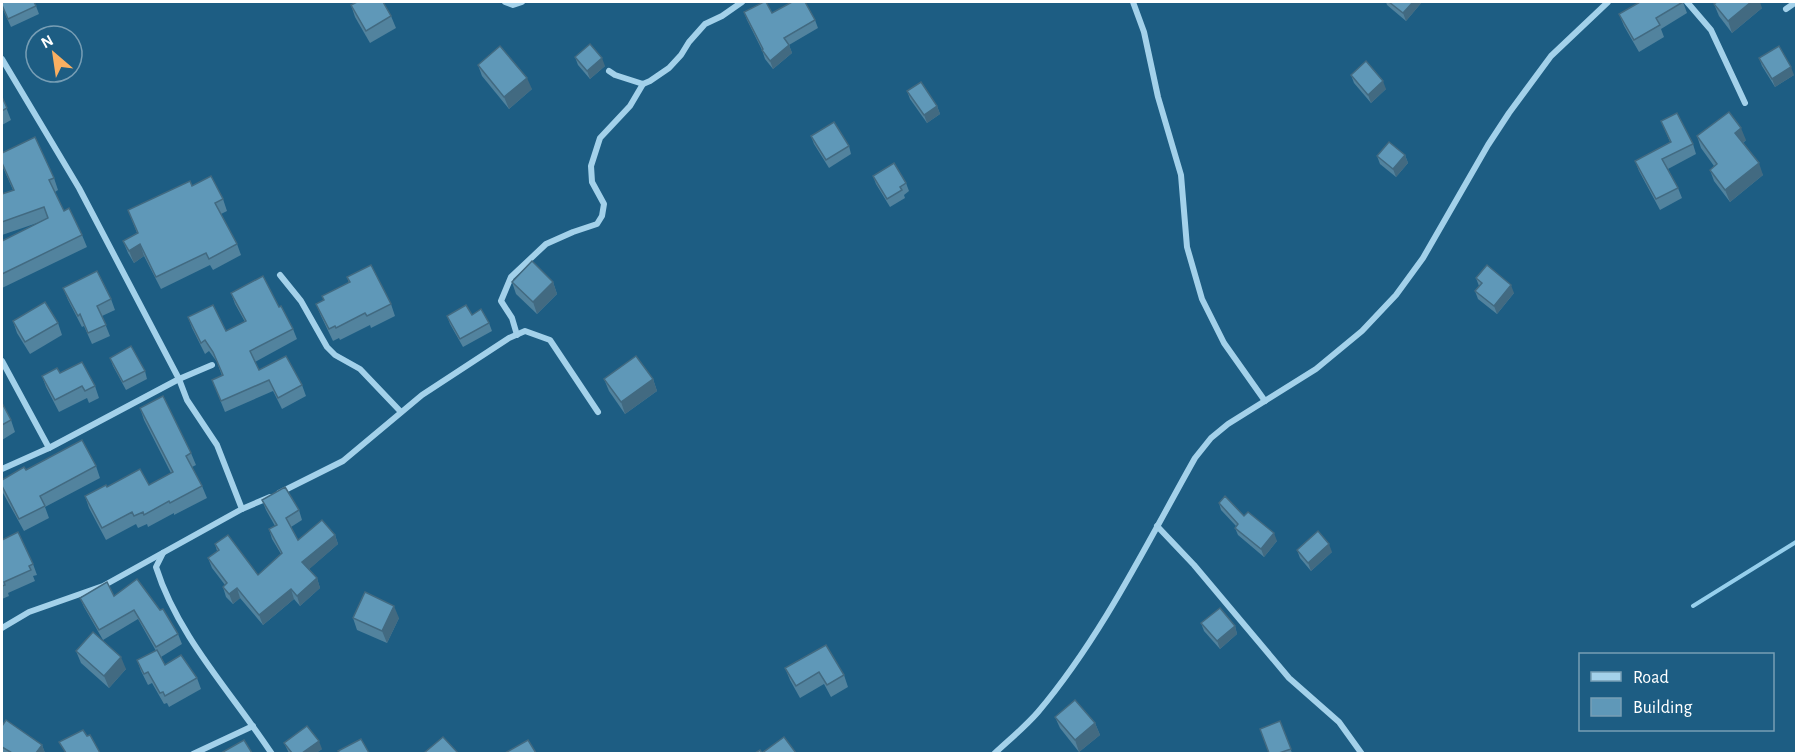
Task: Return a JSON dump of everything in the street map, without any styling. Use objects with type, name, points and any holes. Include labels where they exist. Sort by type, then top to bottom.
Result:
[{"type":"street","points":[[505,2],[513,5],[522,2]]},
{"type":"street","points":[[517,335],[512,318],[501,301],[511,278],[546,244],[597,224],[602,216],[604,204],[592,182],[591,166],[600,138],[630,106],[643,84],[669,68],[705,24],[722,16],[742,2]]},
{"type":"street","points":[[1133,2],[1144,32],[1158,97],[1181,175],[1187,247],[1202,299],[1224,343],[1264,401]]},
{"type":"street","points":[[994,753],[1036,714],[1095,636],[1195,458],[1211,438],[1228,424],[1316,369],[1362,331],[1396,295],[1423,258],[1509,113],[1551,56],[1608,2]]},
{"type":"street","points":[[1688,2],[1711,30],[1745,103]]},
{"type":"street","points":[[1786,9],[1797,2]]},
{"type":"street","points":[[2,59],[79,188],[179,379],[187,399],[217,445],[242,509]]},
{"type":"street","points":[[609,71],[643,84]]},
{"type":"street","points":[[280,275],[301,301],[327,347],[335,355],[360,369],[400,412]]},
{"type":"street","points":[[2,628],[28,612],[103,586],[242,509],[343,461],[400,412],[432,389],[525,332],[550,340],[598,412]]},
{"type":"street","points":[[2,362],[49,448]]},
{"type":"street","points":[[2,469],[49,448],[179,379],[212,365]]},
{"type":"street","points":[[1157,526],[1194,565],[1289,678],[1339,722],[1362,753]]},
{"type":"street","points":[[163,553],[156,567],[167,599],[194,643],[272,753]]},
{"type":"street","points":[[136,568],[156,567]]},
{"type":"street","points":[[193,753],[253,726]]},
{"type":"building","points":[[2,2],[34,2],[36,6],[8,19]]},
{"type":"building","points":[[357,2],[383,2],[391,16],[366,31],[351,5]]},
{"type":"building","points":[[764,2],[772,13],[792,2],[805,2],[815,20],[784,38],[789,45],[770,61],[762,50],[744,12]]},
{"type":"building","points":[[1389,2],[1413,2],[1403,13]]},
{"type":"building","points":[[1640,2],[1683,2],[1656,18],[1660,25],[1634,40],[1619,14]]},
{"type":"building","points":[[1717,2],[1751,2],[1728,21],[1714,4]]},
{"type":"building","points":[[590,44],[602,58],[587,71],[575,57]]},
{"type":"building","points":[[500,46],[527,78],[504,97],[478,65]]},
{"type":"building","points":[[1779,46],[1791,67],[1772,79],[1759,58]]},
{"type":"building","points":[[1366,61],[1383,81],[1368,95],[1351,75]]},
{"type":"building","points":[[921,82],[937,106],[924,115],[907,91]]},
{"type":"building","points":[[2,97],[7,108],[2,111]]},
{"type":"building","points":[[1729,112],[1741,128],[1735,133],[1759,163],[1725,190],[1710,170],[1717,164],[1697,136]]},
{"type":"building","points":[[1677,113],[1693,144],[1662,159],[1678,188],[1656,199],[1635,161],[1671,142],[1661,121]]},
{"type":"building","points":[[834,122],[849,146],[826,160],[811,136]]},
{"type":"building","points":[[35,137],[54,178],[49,180],[64,211],[69,208],[82,235],[2,274],[2,241],[48,218],[44,207],[2,222],[2,194],[14,190],[2,163],[2,153]]},
{"type":"building","points":[[1389,142],[1405,155],[1393,169],[1377,156]]},
{"type":"building","points":[[894,163],[906,183],[900,187],[902,190],[887,199],[873,176]]},
{"type":"building","points":[[211,176],[223,199],[215,203],[237,244],[209,259],[206,253],[156,277],[140,244],[129,251],[123,241],[138,233],[128,210],[190,181],[192,186]]},
{"type":"building","points":[[532,261],[553,282],[533,302],[512,282]]},
{"type":"building","points":[[371,265],[391,304],[367,316],[365,313],[336,328],[335,326],[329,329],[316,304],[324,300],[322,296],[350,282],[347,277]]},
{"type":"building","points":[[1487,265],[1511,285],[1494,306],[1475,291],[1482,283],[1476,278]]},
{"type":"building","points":[[97,271],[111,299],[97,306],[106,325],[88,333],[80,314],[78,316],[63,288]]},
{"type":"building","points":[[263,276],[293,329],[250,351],[259,370],[286,356],[302,385],[278,398],[269,380],[221,401],[212,380],[223,375],[213,352],[205,340],[201,343],[188,317],[213,305],[226,331],[246,321],[231,293]]},
{"type":"building","points":[[45,302],[58,323],[25,342],[13,321]]},
{"type":"building","points":[[466,305],[472,315],[481,309],[489,323],[460,339],[447,316]]},
{"type":"building","points":[[131,346],[145,371],[123,382],[110,358]]},
{"type":"building","points":[[636,356],[653,379],[621,402],[604,379]]},
{"type":"building","points":[[82,362],[95,386],[85,391],[82,386],[55,400],[42,376],[57,368],[60,373]]},
{"type":"building","points":[[163,396],[191,453],[186,456],[202,486],[144,515],[143,512],[134,516],[132,512],[102,528],[85,496],[140,469],[149,485],[173,472],[140,408]]},
{"type":"building","points":[[2,403],[11,420],[2,425]]},
{"type":"building","points":[[82,440],[96,466],[40,496],[45,506],[19,519],[2,486],[2,480]]},
{"type":"building","points":[[285,487],[299,510],[286,518],[298,540],[322,520],[335,535],[302,562],[317,578],[297,596],[291,589],[259,615],[237,588],[229,594],[223,587],[227,583],[208,558],[219,550],[215,544],[228,535],[258,575],[282,553],[269,529],[277,525],[262,500]]},
{"type":"building","points":[[1225,496],[1244,516],[1248,512],[1274,533],[1261,549],[1235,528],[1238,524],[1219,503]]},
{"type":"building","points":[[1318,531],[1329,544],[1308,563],[1297,550]]},
{"type":"building","points":[[18,532],[33,564],[29,566],[31,570],[4,582],[5,585],[2,586],[2,540]]},
{"type":"building","points":[[137,579],[160,610],[163,609],[178,634],[156,647],[134,610],[99,630],[80,598],[107,582],[114,596]]},
{"type":"building","points":[[365,592],[394,606],[382,631],[353,618]]},
{"type":"building","points":[[1220,608],[1235,626],[1217,641],[1201,623]]},
{"type":"building","points":[[93,632],[121,657],[104,676],[76,651]]},
{"type":"building","points":[[826,645],[844,675],[827,685],[819,672],[796,686],[785,668]]},
{"type":"building","points":[[157,650],[165,665],[181,655],[197,678],[165,696],[163,692],[160,693],[148,672],[144,674],[137,660]]},
{"type":"building","points":[[1075,700],[1095,723],[1075,740],[1055,717]]},
{"type":"building","points":[[6,720],[42,745],[36,753],[12,753],[2,747],[2,726]]},
{"type":"building","points":[[1280,721],[1291,749],[1269,753],[1260,729]]},
{"type":"building","points":[[307,726],[319,741],[302,753],[292,753],[284,743]]},
{"type":"building","points":[[83,730],[87,736],[90,735],[100,753],[66,753],[59,742]]},
{"type":"building","points":[[443,737],[458,753],[424,753]]},
{"type":"building","points":[[784,737],[796,753],[762,753]]},
{"type":"building","points":[[361,739],[369,753],[340,753],[338,751]]},
{"type":"building","points":[[244,740],[252,753],[221,753]]},
{"type":"building","points":[[528,740],[536,753],[505,753]]},
{"type":"waterway","points":[[1693,606],[1796,542]]}]
